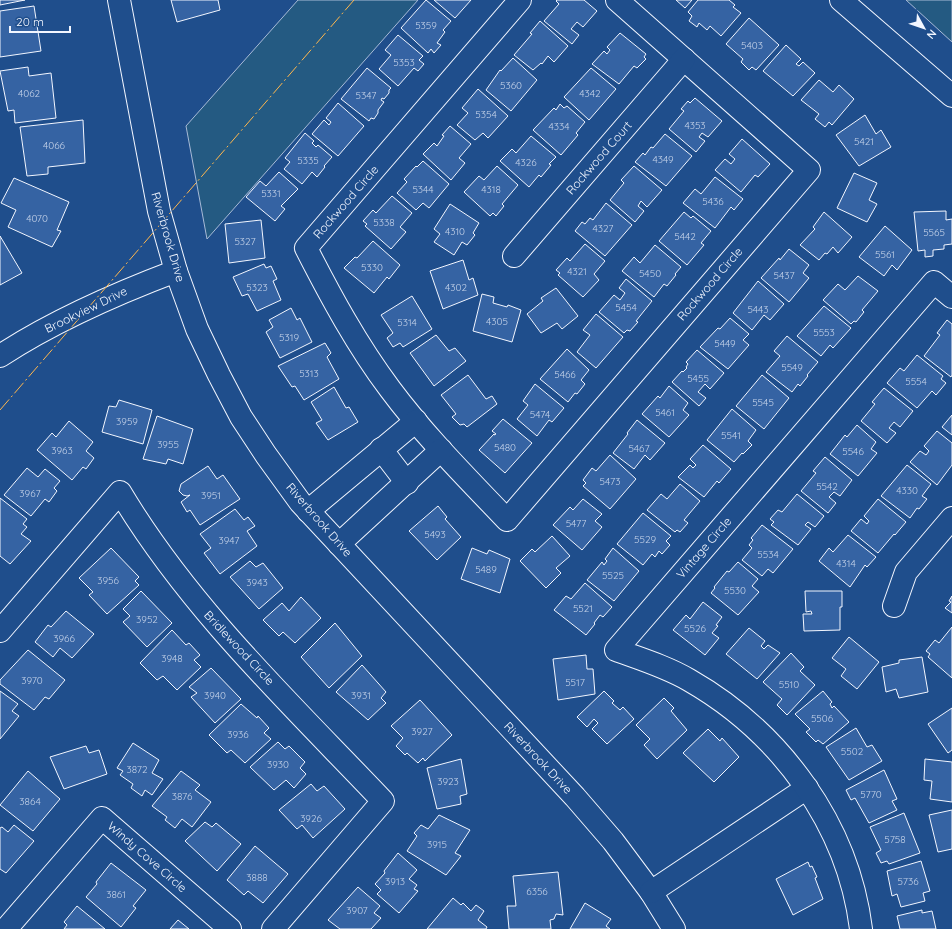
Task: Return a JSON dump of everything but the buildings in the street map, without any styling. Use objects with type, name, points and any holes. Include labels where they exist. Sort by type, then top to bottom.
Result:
[{"type":"street","name":"Riverbrook Drive","points":[[119,0],[159,211],[176,271],[197,329],[241,416],[266,455],[300,502],[575,797],[613,841],[651,892],[674,929]]},
{"type":"street","name":"Rockwood Circle","points":[[520,0],[306,248],[355,338],[390,389],[416,421],[507,520],[809,170],[617,0]]},
{"type":"street","points":[[841,0],[952,96]]},
{"type":"street","name":"Rockwood Court","points":[[514,256],[684,59]]},
{"type":"street","name":"Brookview Drive","points":[[0,356],[67,317],[125,290],[176,271]]},
{"type":"street","name":"Vintage Circle","points":[[861,929],[859,914],[847,868],[833,834],[807,788],[782,754],[755,727],[722,701],[688,679],[651,662],[616,650],[934,282],[952,297]]},
{"type":"street","points":[[308,510],[416,421]]},
{"type":"street","points":[[381,449],[407,483]]},
{"type":"street","points":[[339,544],[442,450]]},
{"type":"street","name":"Bridlewood Circle","points":[[0,631],[120,492],[137,520],[174,572],[206,612],[237,648],[383,801],[272,929]]},
{"type":"street","points":[[894,606],[906,572],[952,518]]},
{"type":"street","points":[[651,892],[807,788]]},
{"type":"street","name":"Windy Cove Circle","points":[[6,929],[102,818],[230,929]]},
{"type":"shaded area","points":[[298,0],[418,0],[207,239],[186,126]]},
{"type":"shaded area","points":[[906,0],[952,0],[952,42]]},
{"type":"power","points":[[0,410],[354,0]]}]
